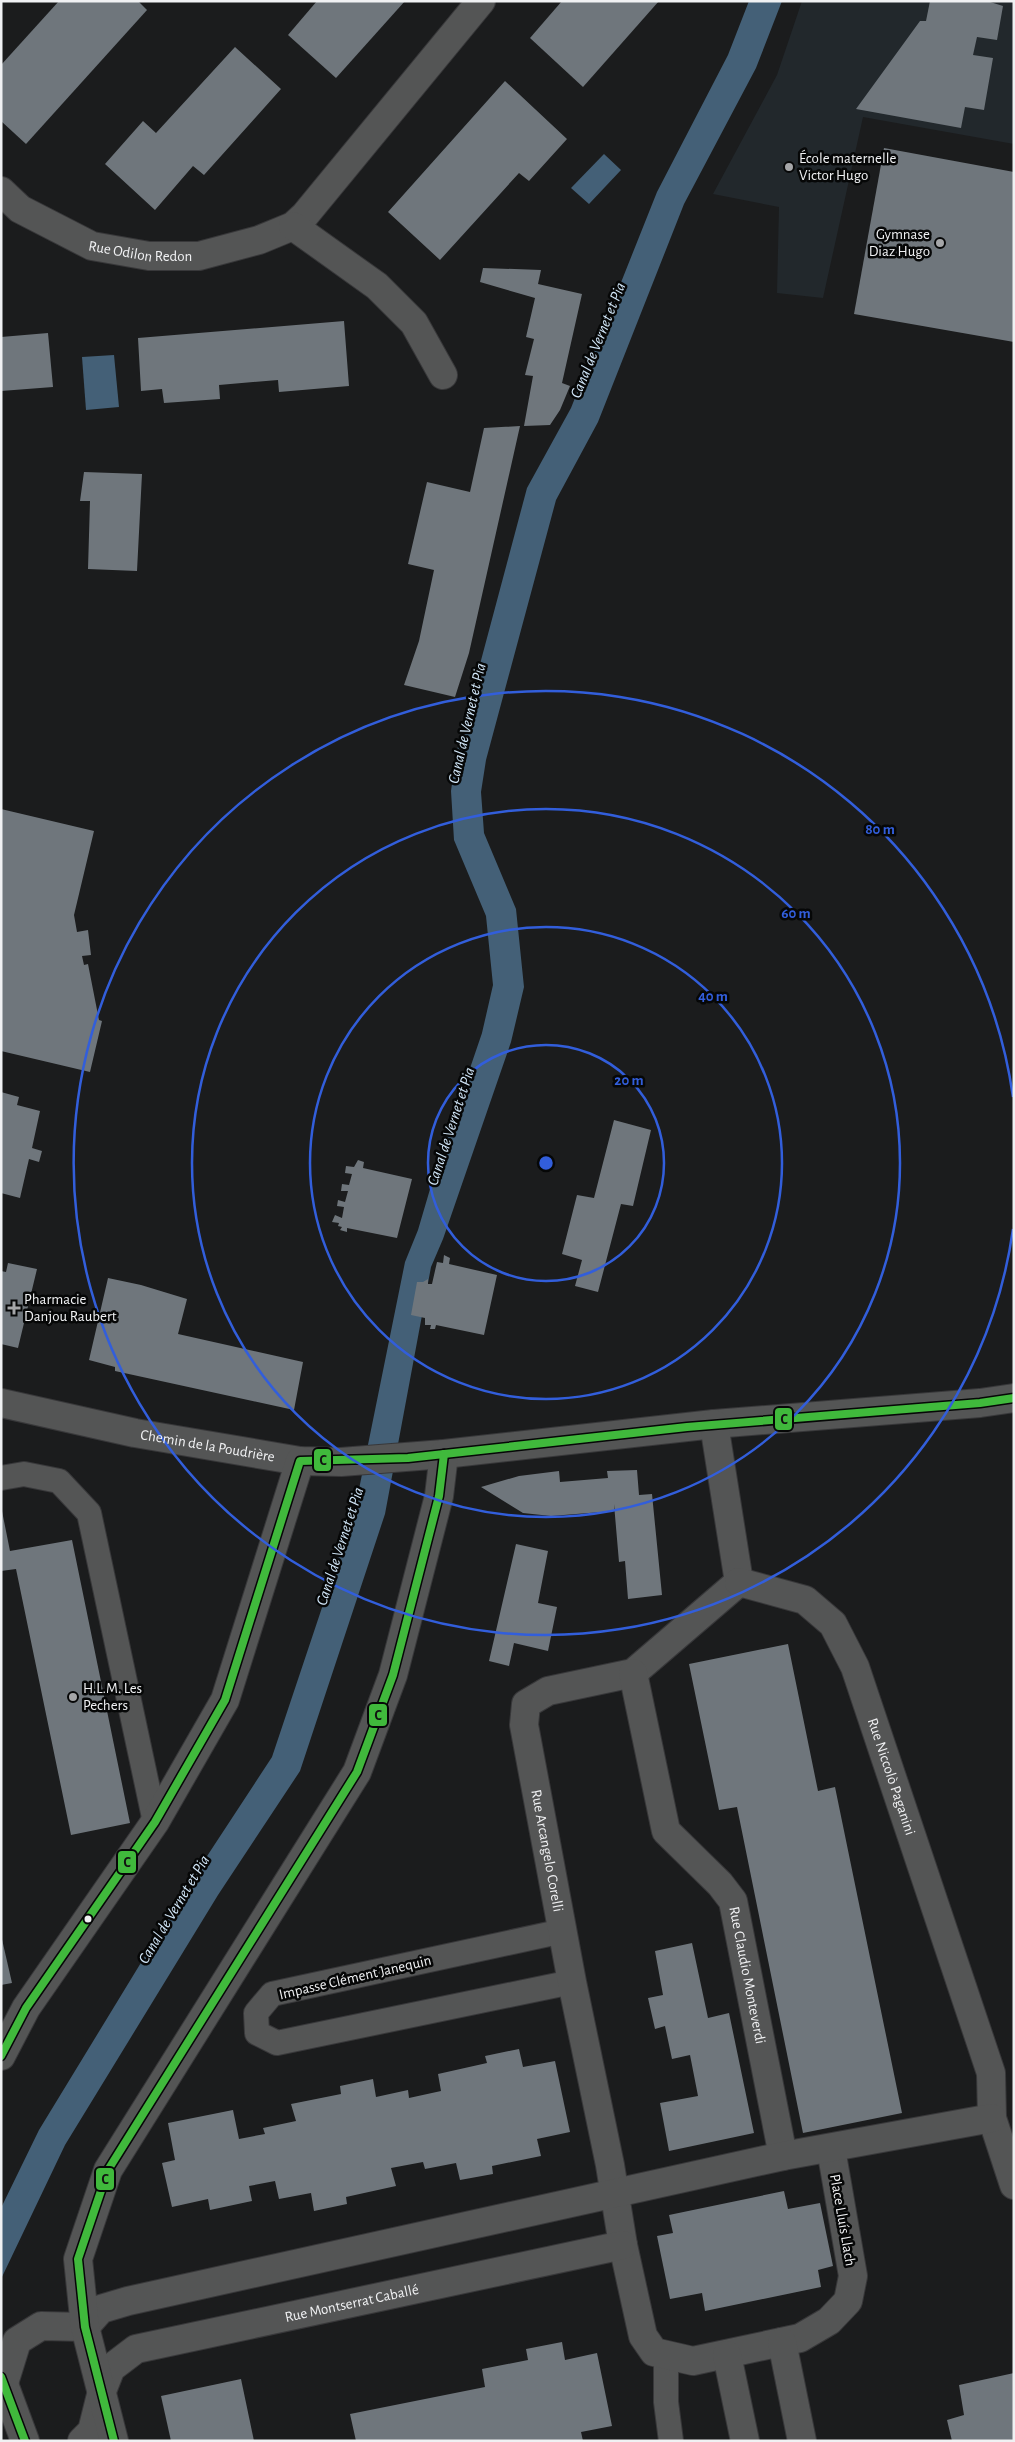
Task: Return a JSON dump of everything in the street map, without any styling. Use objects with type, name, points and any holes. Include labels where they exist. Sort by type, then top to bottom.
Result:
[{"type":"street","name":"Rue Odilon Redon","points":[[1,191],[20,209],[92,246],[150,256],[199,256],[259,240],[293,226],[481,1]]},
{"type":"street","points":[[293,226],[377,286],[414,322],[443,375]]},
{"type":"street","name":"Chemin de la Poudrière","points":[[1,1403],[135,1433],[300,1461],[341,1462],[444,1454],[714,1424],[980,1403],[1014,1398]]},
{"type":"street","points":[[714,1424],[739,1582]]},
{"type":"street","points":[[114,2441],[85,2327],[78,2259],[108,2170],[357,1772],[393,1675],[439,1496],[444,1454]]},
{"type":"street","points":[[1,2056],[26,2008],[154,1822],[225,1700],[300,1461]]},
{"type":"street","name":"Rue Arcangelo Corelli","points":[[666,2354],[654,2352],[643,2336],[623,2245],[616,2192],[572,1982],[524,1725],[526,1704],[548,1691],[633,1672],[739,1582]]},
{"type":"street","name":"Rue Niccolò Paganini","points":[[739,1582],[805,1600],[832,1624],[855,1667],[991,2072],[992,2118],[1014,2185]]},
{"type":"street","name":"Rue Claudio Monteverdi","points":[[633,1672],[666,1831],[720,1884],[733,1900],[784,2156]]},
{"type":"street","points":[[16,2430],[2,2380],[17,2341],[41,2326],[85,2327],[101,2309],[128,2301],[784,2156],[831,2149],[992,2118]]},
{"type":"street","name":"Place Lluís Llach","points":[[666,2354],[693,2361],[800,2338],[829,2321],[848,2301],[853,2276],[831,2149]]},
{"type":"street","name":"Rue Montserrat Caballé","points":[[82,2441],[92,2431],[102,2391],[111,2368],[136,2349],[623,2245]]},
{"type":"street","points":[[782,2342],[802,2441]]},
{"type":"street","points":[[727,2355],[745,2441]]},
{"type":"lane","points":[[1,1478],[24,1474],[59,1481],[89,1513],[154,1822]]},
{"type":"lane","name":"Impasse Clément Janequin","points":[[563,1931],[272,1994],[256,2013],[257,2033],[277,2043],[572,1982]]},
{"type":"lane","points":[[666,2354],[666,2402],[671,2441]]},
{"type":"shaded area","name":"École maternelle Victor Hugo","points":[[802,1],[1014,1],[1014,144],[863,117],[823,298],[777,293],[779,207],[713,194],[777,75]]},
{"type":"water","name":"Canal de Vernet et Pia","points":[[749,1],[782,1],[756,68],[684,204],[598,422],[556,500],[486,760],[481,792],[484,833],[516,909],[524,987],[511,1042],[443,1239],[431,1267],[385,1514],[300,1771],[218,1895],[65,2145],[1,2279],[1,2208],[39,2130],[192,1879],[272,1757],[355,1509],[405,1262],[418,1230],[438,1162],[482,1033],[493,985],[486,916],[454,840],[451,791],[456,754],[527,488],[571,408],[657,192],[728,55]]},
{"type":"water","points":[[604,154],[621,170],[589,204],[571,188]]},
{"type":"water","points":[[114,355],[119,407],[86,410],[82,357]]},
{"type":"building","points":[[59,1],[138,1],[147,10],[26,144],[1,121],[1,65]]},
{"type":"building","points":[[317,1],[405,1],[336,78],[288,35]]},
{"type":"building","points":[[562,1],[659,1],[583,87],[530,38]]},
{"type":"building","points":[[930,1],[987,1],[1003,6],[997,40],[977,37],[973,55],[993,58],[984,110],[965,107],[961,128],[856,109],[920,21],[926,21]]},
{"type":"building","points":[[235,47],[281,89],[204,175],[193,166],[155,210],[105,164],[143,121],[156,133]]},
{"type":"building","points":[[505,81],[567,139],[529,181],[519,173],[440,260],[388,212]]},
{"type":"building","name":"Gymnase Diaz Hugo","points":[[884,148],[1014,172],[1014,342],[854,314]]},
{"type":"building","points":[[483,268],[541,270],[538,284],[582,294],[562,383],[570,386],[560,410],[550,425],[524,426],[533,376],[525,375],[534,339],[526,337],[535,298],[480,282]]},
{"type":"building","points":[[344,321],[349,386],[279,392],[278,380],[219,385],[220,399],[164,403],[162,389],[141,391],[138,338]]},
{"type":"building","points":[[48,333],[53,387],[1,391],[1,337]]},
{"type":"building","points":[[520,426],[469,653],[455,697],[404,685],[419,641],[434,570],[408,564],[427,482],[470,492],[484,428]]},
{"type":"building","points":[[84,472],[142,474],[137,571],[88,569],[90,501],[80,501]]},
{"type":"building","points":[[1,809],[94,831],[74,915],[77,932],[88,930],[91,955],[82,956],[84,965],[88,964],[99,1020],[102,1021],[90,1072],[1,1051]]},
{"type":"building","points":[[1,1092],[19,1097],[17,1105],[40,1111],[32,1148],[42,1151],[39,1162],[29,1159],[20,1198],[1,1193]]},
{"type":"building","points":[[614,1120],[651,1130],[633,1206],[621,1204],[598,1292],[575,1286],[582,1260],[562,1254],[577,1195],[594,1198]]},
{"type":"building","points":[[358,1160],[364,1162],[363,1168],[412,1179],[397,1238],[347,1228],[347,1232],[340,1230],[342,1227],[338,1226],[339,1223],[332,1222],[335,1215],[342,1218],[344,1207],[337,1206],[338,1200],[345,1202],[348,1191],[341,1191],[342,1184],[349,1185],[352,1174],[345,1173],[346,1166],[354,1167]]},
{"type":"building","points":[[444,1255],[450,1258],[449,1264],[497,1275],[484,1335],[436,1325],[435,1329],[430,1329],[431,1325],[425,1325],[425,1318],[411,1315],[417,1282],[423,1282],[428,1279],[428,1284],[432,1284],[437,1262],[443,1263]]},
{"type":"building","name":"Pharmacie Danjou Raubert","points":[[8,1263],[37,1269],[18,1348],[1,1344],[1,1271],[6,1272]]},
{"type":"building","points":[[108,1278],[141,1285],[187,1299],[178,1334],[303,1362],[294,1410],[115,1371],[115,1367],[89,1360]]},
{"type":"building","points":[[637,1470],[639,1495],[652,1494],[662,1595],[628,1599],[625,1561],[619,1562],[614,1504],[614,1511],[551,1516],[523,1513],[481,1487],[519,1476],[559,1471],[560,1482],[608,1478],[607,1471]]},
{"type":"building","name":"H.L.M. Les Pechers","points":[[1,1506],[10,1551],[72,1540],[130,1823],[71,1835],[16,1569],[1,1571]]},
{"type":"building","points":[[516,1544],[548,1551],[538,1603],[557,1607],[548,1651],[514,1643],[509,1666],[489,1661]]},
{"type":"building","points":[[788,1644],[818,1791],[835,1787],[902,2113],[803,2133],[737,1807],[719,1810],[689,1664]]},
{"type":"building","points":[[1,1935],[12,1983],[1,1985]]},
{"type":"building","points":[[692,1943],[708,2018],[729,2013],[754,2133],[669,2151],[660,2103],[698,2096],[690,2055],[672,2059],[665,2026],[655,2029],[648,1998],[663,1995],[655,1951]]},
{"type":"building","points":[[519,2049],[523,2067],[555,2061],[570,2132],[537,2139],[541,2156],[492,2166],[493,2174],[460,2180],[456,2163],[425,2169],[423,2162],[391,2168],[396,2186],[346,2197],[347,2204],[314,2211],[311,2193],[279,2199],[275,2181],[249,2186],[252,2201],[210,2210],[208,2199],[172,2207],[162,2163],[175,2160],[168,2123],[233,2110],[239,2139],[265,2134],[263,2128],[296,2121],[291,2104],[341,2094],[340,2086],[373,2079],[376,2097],[408,2090],[409,2098],[441,2091],[438,2074],[487,2063],[485,2056]]},
{"type":"building","points":[[784,2191],[788,2209],[820,2203],[833,2266],[818,2270],[821,2287],[705,2311],[702,2293],[670,2299],[657,2236],[673,2233],[669,2215]]},
{"type":"building","points":[[562,2342],[565,2360],[597,2353],[612,2426],[581,2432],[583,2441],[356,2441],[350,2414],[485,2387],[482,2369],[528,2360],[526,2349]]},
{"type":"building","points":[[1014,2373],[1014,2441],[952,2441],[947,2420],[964,2415],[959,2385]]},
{"type":"building","points":[[241,2379],[254,2441],[171,2441],[161,2396]]},
{"type":"transit line","name":"C","points":[[1,2056],[26,2008],[155,1822],[225,1700],[300,1461],[408,1458],[687,1427],[980,1403],[1014,1398]]},
{"type":"transit line","name":"C","points":[[114,2441],[85,2327],[78,2259],[108,2170],[357,1772],[393,1675],[439,1496],[444,1454]]},
{"type":"transit line","name":"C","points":[[1,2377],[25,2441]]},
{"type":"place","name":"École maternelle Victor Hugo","points":[[789,167]]},
{"type":"place","name":"Gymnase Diaz Hugo","points":[[940,243]]},
{"type":"place","name":"Pharmacie Danjou Raubert","points":[[14,1308]]},
{"type":"place","name":"H.L.M. Les Pechers","points":[[73,1697]]}]
